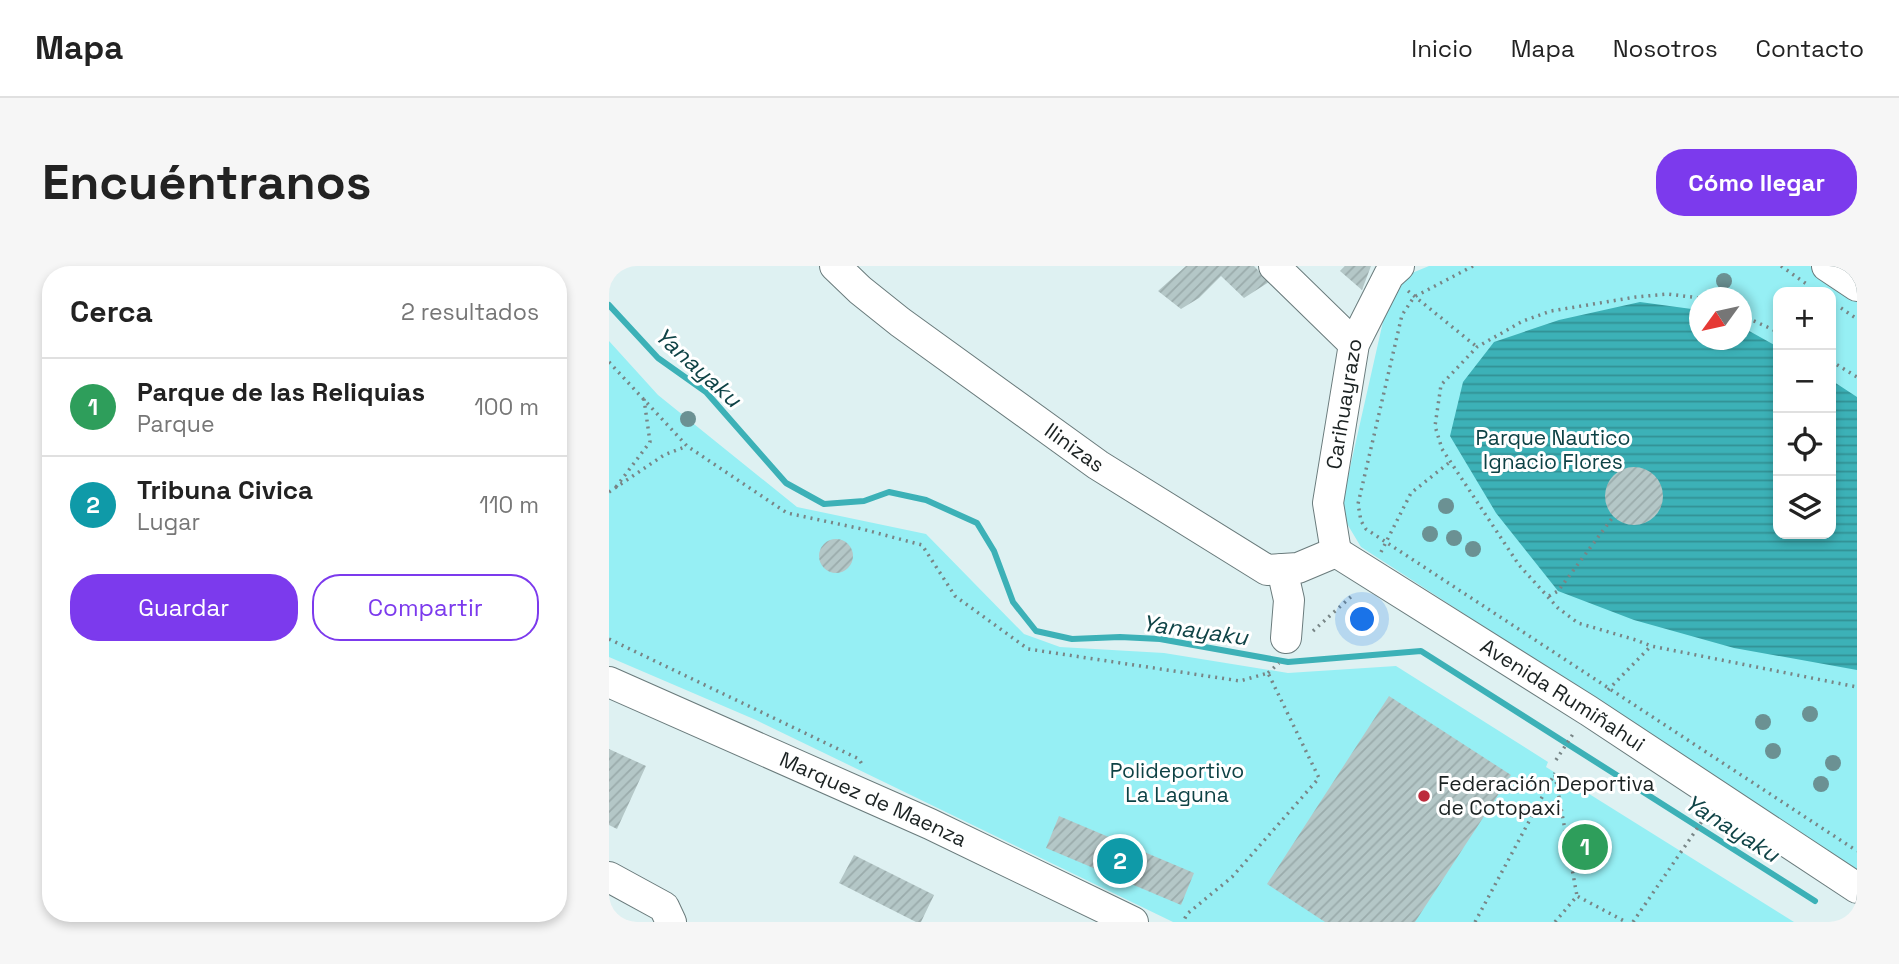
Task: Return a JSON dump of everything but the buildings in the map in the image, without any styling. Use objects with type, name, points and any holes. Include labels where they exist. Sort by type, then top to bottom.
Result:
[{"type":"street","name":"Ilinizas","points":[[835,266],[900,322],[1098,465],[1267,570],[1282,569]]},
{"type":"street","points":[[1274,266],[1354,344]]},
{"type":"street","name":"Carihuayrazo","points":[[1336,552],[1328,503],[1354,344],[1394,271]]},
{"type":"street","points":[[1818,276],[1848,296]]},
{"type":"street","points":[[1292,644],[1289,600],[1282,569],[1298,568],[1336,552]]},
{"type":"street","name":"Avenida Rumiñahui","points":[[1336,552],[1582,720],[1857,887]]},
{"type":"street","name":"Marquez de Maenza","points":[[609,682],[930,824],[1133,922]]},
{"type":"street","points":[[609,877],[668,914],[693,922]]},
{"type":"path","points":[[1473,266],[1414,297],[1402,315],[1358,504],[1361,521],[1366,528],[1387,543],[1857,851]]},
{"type":"path","points":[[1781,266],[1818,276]]},
{"type":"path","points":[[1394,271],[1414,297],[1477,347]]},
{"type":"path","points":[[1689,297],[1668,294],[1646,296],[1551,311],[1523,321],[1477,347],[1441,386],[1435,426],[1442,449],[1519,565],[1548,597],[1578,623],[1651,646],[1857,687]]},
{"type":"path","points":[[1848,296],[1857,319]]},
{"type":"path","points":[[1752,320],[1773,330]]},
{"type":"path","points":[[609,362],[687,446],[787,513],[922,545],[955,596],[1028,649],[1241,681],[1268,673],[1292,644],[1356,592],[1387,543],[1411,493],[1450,462]]},
{"type":"path","points":[[1836,364],[1857,377]]},
{"type":"path","points":[[617,487],[650,442],[644,399]]},
{"type":"path","points":[[609,492],[664,455],[687,446]]},
{"type":"path","points":[[1548,597],[1558,592],[1613,517]]},
{"type":"path","points":[[609,639],[859,759],[865,769]]},
{"type":"path","points":[[1556,760],[1582,720],[1651,646]]},
{"type":"path","points":[[1183,922],[1187,914],[1232,877],[1319,778],[1268,673]]},
{"type":"path","points":[[1475,922],[1555,773],[1577,896]]},
{"type":"path","points":[[1633,922],[1709,812]]},
{"type":"path","points":[[1555,922],[1577,896]]},
{"type":"path","points":[[1577,896],[1626,922]]},
{"type":"green space","name":"Parque Nautico Ignacio Flores","points":[[1429,266],[1810,266],[1857,298],[1857,888],[1762,807],[1361,547],[1340,512],[1389,295],[1412,273]]},
{"type":"green space","name":"Polideportivo La Laguna","points":[[609,341],[658,395],[797,507],[926,534],[1024,634],[1060,647],[1164,653],[1288,673],[1396,666],[1548,762],[1546,767],[1794,922],[1173,922],[756,720],[609,657]]},
{"type":"shaded area","name":"Parque Nautico Ignacio Flores","points":[[1640,302],[1689,309],[1689,350],[1752,350],[1752,333],[1773,344],[1773,539],[1836,539],[1836,383],[1857,397],[1857,670],[1734,648],[1634,620],[1558,591],[1496,513],[1450,436],[1463,382],[1494,342],[1559,320]]},
{"type":"waterway","name":"Yanayaku","points":[[609,305],[658,358],[706,392],[786,483],[824,504],[864,501],[889,492],[926,500],[977,523],[994,551],[1013,602],[1036,631],[1072,639],[1160,639],[1288,662],[1421,651],[1815,901]]},
{"type":"place","name":"Federación Deportiva de Cotopaxi","points":[[1424,796]]},
{"type":"place","name":"Parque de las Reliquias","points":[[1585,847]]},
{"type":"place","name":"Tribuna Civica","points":[[1120,861]]}]
